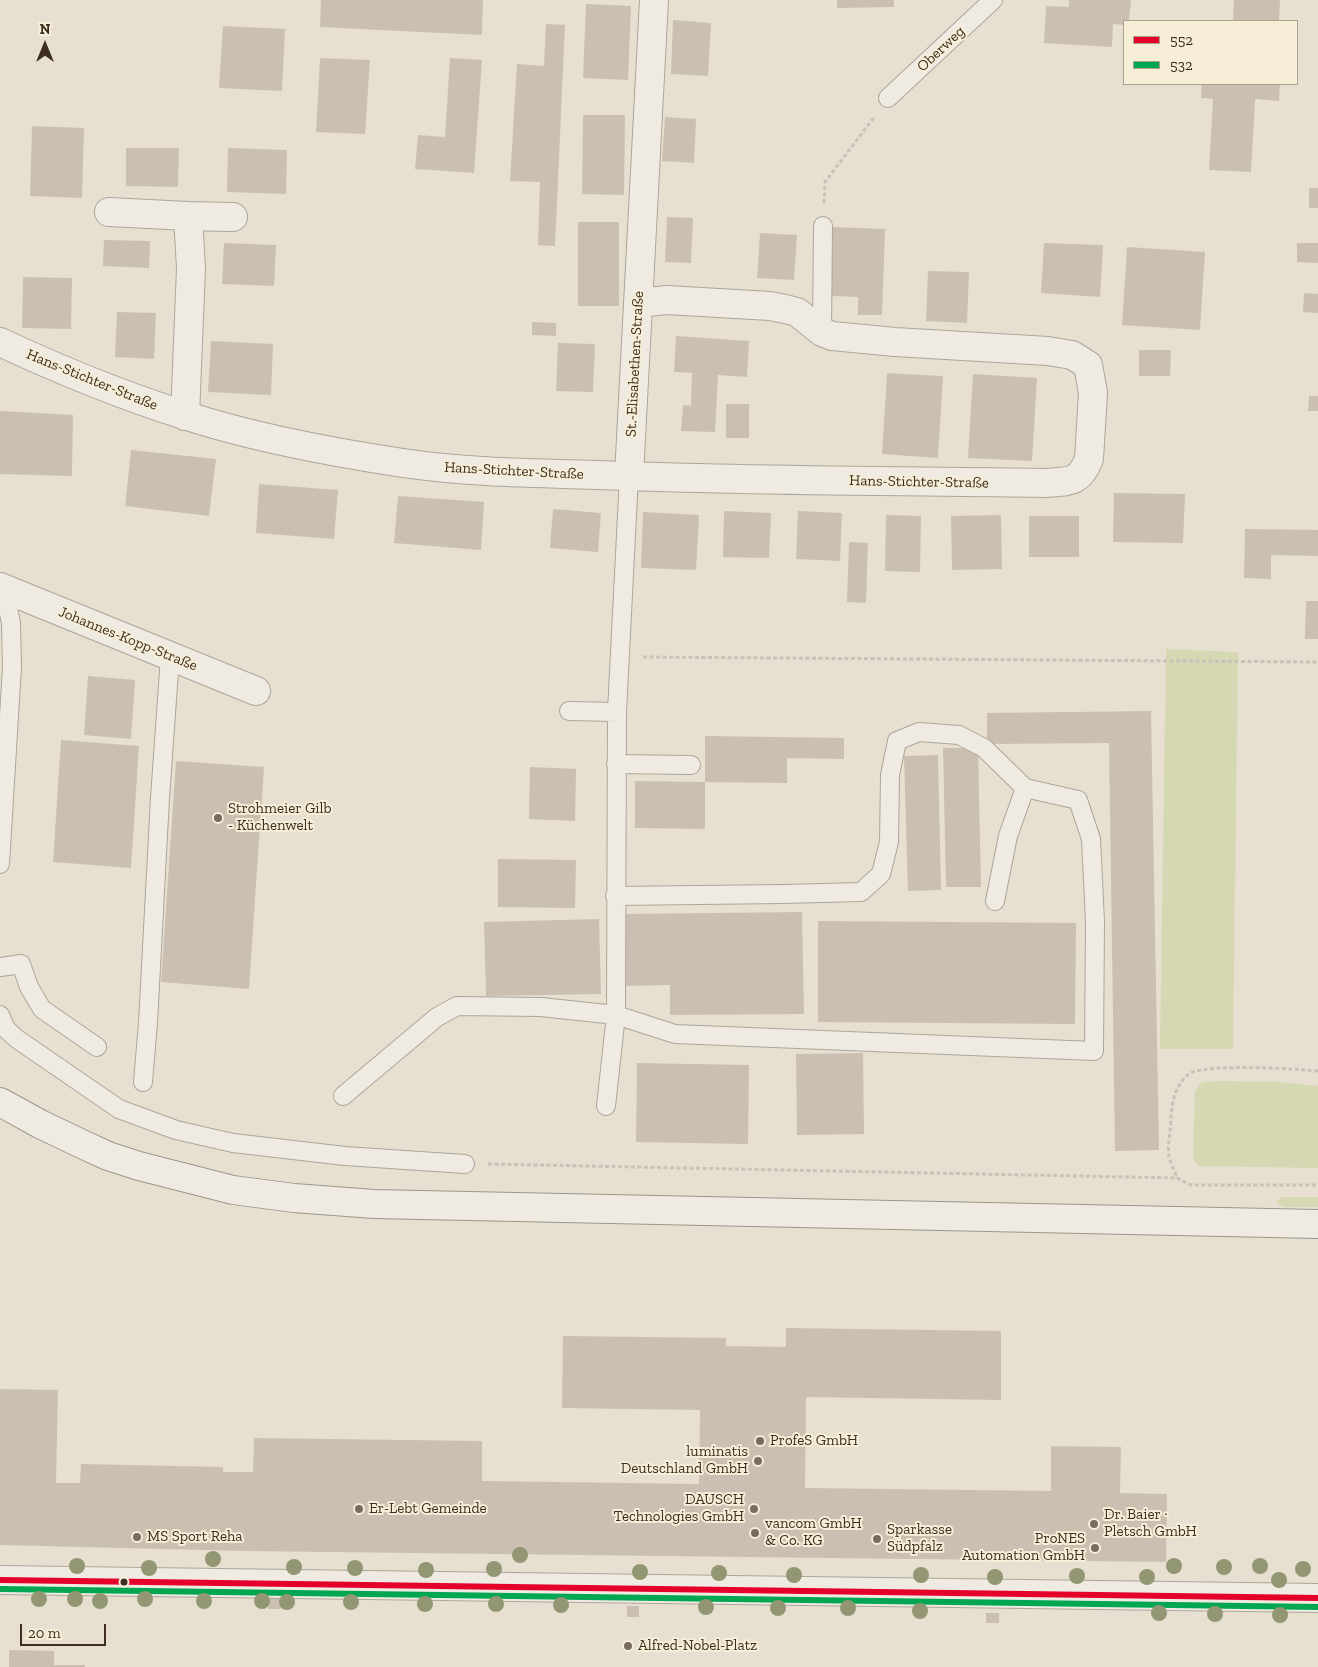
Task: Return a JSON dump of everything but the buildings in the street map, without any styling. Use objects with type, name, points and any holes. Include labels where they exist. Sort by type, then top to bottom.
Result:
[{"type":"street","name":"St.-Elisabethen-Straße","points":[[629,476],[654,0]]},
{"type":"street","points":[[110,212],[233,217]]},
{"type":"street","points":[[185,416],[191,275],[188,216]]},
{"type":"street","name":"Hans-Stichter-Straße","points":[[0,342],[74,374],[185,416],[291,442],[402,463],[443,468],[670,478],[1044,483],[1063,482],[1078,478],[1085,469],[1089,459],[1092,392],[1088,364],[1072,355],[1048,351],[895,342],[832,336],[822,332],[797,312],[770,306],[667,300],[638,303]]},
{"type":"street","name":"Johannes-Kopp-Straße","points":[[2,588],[256,691]]},
{"type":"street","points":[[0,1102],[40,1124],[108,1156],[139,1166],[233,1190],[294,1198],[383,1204],[1318,1224]]},
{"type":"street","points":[[0,1580],[1318,1598]]},
{"type":"lane","name":"Oberweg","points":[[888,98],[993,0]]},
{"type":"lane","points":[[822,332],[823,226]]},
{"type":"lane","name":"St.-Elisabethen-Straße","points":[[606,1106],[616,1015],[617,720],[629,476]]},
{"type":"lane","points":[[0,864],[12,668],[11,623],[2,588]]},
{"type":"lane","points":[[143,1082],[170,657]]},
{"type":"lane","points":[[569,711],[617,720]]},
{"type":"lane","points":[[343,1096],[437,1017],[457,1006],[541,1008],[616,1015],[675,1034],[1094,1051],[1095,922],[1091,839],[1078,800],[1025,788],[984,748],[958,735],[919,732],[897,741],[890,775],[889,842],[881,874],[862,892],[615,896]]},
{"type":"lane","points":[[616,764],[691,765]]},
{"type":"lane","points":[[995,901],[1008,836],[1025,788]]},
{"type":"lane","points":[[0,967],[21,964],[29,987],[42,1009],[97,1047]]},
{"type":"lane","points":[[0,1015],[6,1029],[16,1039],[119,1109],[176,1130],[233,1143],[345,1156],[465,1164]]},
{"type":"path","points":[[823,226],[825,182],[888,98]]},
{"type":"path","points":[[620,656],[1318,662]]},
{"type":"path","points":[[1177,1178],[1169,1156],[1172,1107],[1179,1084],[1190,1073],[1208,1068],[1318,1071]]},
{"type":"path","points":[[465,1164],[1177,1178],[1192,1185],[1318,1185]]},
{"type":"green space","points":[[1166,649],[1238,652],[1233,1049],[1160,1049]]},
{"type":"green space","points":[[1202,1082],[1281,1082],[1318,1086],[1318,1168],[1198,1166],[1193,1158],[1195,1091]]},
{"type":"green space","points":[[1281,1197],[1318,1197],[1318,1207],[1283,1207],[1276,1202]]},
{"type":"transit line","name":"552","points":[[0,1580],[1318,1598]]},
{"type":"transit line","name":"532","points":[[0,1589],[1318,1607]]},
{"type":"place","name":"Strohmeier Gilb - Küchenwelt","points":[[218,818]]},
{"type":"place","name":"ProfeS GmbH","points":[[760,1441]]},
{"type":"place","name":"luminatis Deutschland GmbH","points":[[758,1461]]},
{"type":"place","name":"Er-Lebt Gemeinde","points":[[359,1509]]},
{"type":"place","name":"DAUSCH Technologies GmbH","points":[[754,1509]]},
{"type":"place","name":"Dr. Baier · Pletsch GmbH","points":[[1094,1524]]},
{"type":"place","name":"vancom GmbH & Co. KG","points":[[755,1533]]},
{"type":"place","name":"MS Sport Reha","points":[[137,1537]]},
{"type":"place","name":"Sparkasse Südpfalz","points":[[877,1539]]},
{"type":"place","name":"ProNES Automation GmbH","points":[[1095,1548]]},
{"type":"place","name":"Alfred-Nobel-Platz","points":[[628,1646]]}]
